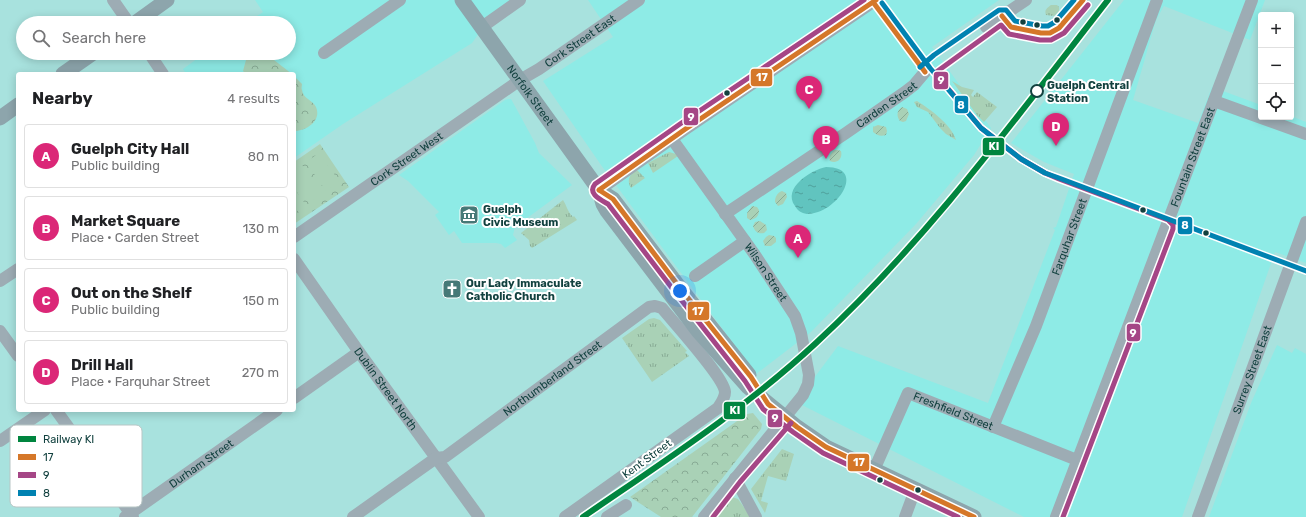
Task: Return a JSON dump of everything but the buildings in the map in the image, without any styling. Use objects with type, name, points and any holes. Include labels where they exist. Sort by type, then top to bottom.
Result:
[{"type":"main road","points":[[145,16],[167,0]]},
{"type":"main road","name":"Norfolk Street","points":[[462,0],[599,190],[613,199],[680,288],[751,377],[768,404],[807,435],[826,447],[974,517]]},
{"type":"main road","points":[[66,72],[83,60]]},
{"type":"main road","points":[[0,118],[16,106]]},
{"type":"street","points":[[113,0],[124,16]]},
{"type":"street","points":[[324,53],[400,0]]},
{"type":"street","points":[[482,27],[520,0]]},
{"type":"street","name":"Cork Street East","points":[[520,80],[539,69],[639,0]]},
{"type":"street","points":[[599,190],[672,138],[876,0]]},
{"type":"street","points":[[986,27],[1026,0]]},
{"type":"street","name":"Farquhar Street","points":[[993,426],[1036,326],[1157,0]]},
{"type":"street","name":"Fountain Street East","points":[[1056,517],[1252,0]]},
{"type":"street","points":[[154,60],[162,72]]},
{"type":"street","name":"Carden Street","points":[[725,214],[846,133],[914,85],[925,72]]},
{"type":"street","name":"Cork Street West","points":[[296,236],[520,80]]},
{"type":"street","points":[[1214,101],[1306,134]]},
{"type":"street","name":"Wilson Street","points":[[672,138],[795,316],[804,347],[809,375],[808,384],[786,418],[704,517]]},
{"type":"street","name":"Surrey Street East","points":[[1198,517],[1306,222]]},
{"type":"street","points":[[695,276],[748,246]]},
{"type":"street","name":"Dublin Street North","points":[[296,262],[359,352],[479,517]]},
{"type":"street","points":[[0,281],[16,270]]},
{"type":"street","name":"Northumberland Street","points":[[353,517],[436,458],[445,457],[649,307],[655,306],[662,308],[712,368],[724,386],[724,396]]},
{"type":"street","points":[[0,331],[16,353]]},
{"type":"street","points":[[296,397],[359,352]]},
{"type":"street","name":"Freshfield Street","points":[[874,470],[908,393],[1077,460]]},
{"type":"street","name":"Kent Street","points":[[565,517],[718,408],[724,396]]},
{"type":"street","points":[[24,425],[42,412]]},
{"type":"street","points":[[57,412],[66,425]]},
{"type":"street","name":"Durham Street","points":[[130,516],[273,412]]},
{"type":"street","points":[[0,442],[10,435]]},
{"type":"street","points":[[735,478],[756,517]]},
{"type":"street","points":[[905,517],[915,490]]},
{"type":"street","points":[[608,517],[626,505]]},
{"type":"street","points":[[124,507],[130,516]]},
{"type":"shaded area","points":[[255,0],[511,0],[494,12],[472,43],[343,124],[296,157],[296,72],[185,72],[183,69],[195,60],[296,60],[296,16],[257,16],[263,12]]},
{"type":"shaded area","points":[[588,0],[999,0],[932,47],[991,128],[974,155],[916,224],[811,332],[756,374],[601,165],[543,81],[613,37]]},
{"type":"shaded area","points":[[1124,0],[1265,0],[1260,12],[1258,12],[1258,19],[1250,40],[1164,6],[1156,20],[1133,100],[1198,123],[1212,87],[1258,104],[1258,120],[1294,120],[1294,117],[1306,122],[1306,263],[1275,252],[1182,517],[1024,517],[796,402],[838,346],[988,403],[1055,230],[1053,228],[1056,227],[1074,174],[1044,162],[1011,143]]},
{"type":"shaded area","points":[[508,99],[511,99],[539,153],[572,185],[515,227],[513,235],[517,240],[505,248],[501,244],[496,243],[462,243],[454,231],[449,235],[435,215],[439,212],[408,181],[399,175]]},
{"type":"shaded area","points":[[1277,345],[1292,353],[1295,348],[1306,354],[1306,517],[1209,517],[1251,403]]},
{"type":"green space","points":[[1051,5],[1057,5],[1059,7],[1059,11],[1054,16],[1046,15],[1045,13],[1046,9]]},
{"type":"green space","points":[[246,60],[274,60],[289,72],[244,72]]},
{"type":"green space","points":[[296,78],[302,84],[304,95],[315,105],[317,112],[315,121],[308,127],[296,131]]},
{"type":"green space","points":[[952,81],[962,87],[974,90],[971,95],[973,97],[977,92],[997,107],[984,122],[977,115]]},
{"type":"green space","points":[[917,101],[934,113],[950,128],[956,140],[940,128],[928,112],[917,107],[914,102]]},
{"type":"green space","points":[[902,107],[907,109],[909,114],[906,121],[903,122],[900,121],[898,115],[898,111]]},
{"type":"green space","points":[[878,125],[886,127],[886,135],[882,136],[873,132],[873,127]]},
{"type":"green space","points":[[320,144],[349,187],[296,223],[296,161]]},
{"type":"green space","points":[[835,150],[841,151],[841,156],[839,160],[833,162],[830,161],[829,158]]},
{"type":"green space","points":[[669,152],[678,156],[653,173],[648,163]]},
{"type":"green space","points":[[319,153],[339,181],[326,191],[306,162]]},
{"type":"green space","points":[[302,165],[322,193],[309,203],[296,184],[296,169]]},
{"type":"green space","points":[[637,170],[645,178],[631,188],[629,180],[632,173]]},
{"type":"green space","points":[[296,191],[306,205],[296,212]]},
{"type":"green space","points":[[782,191],[786,193],[787,197],[783,204],[778,206],[775,202],[775,198]]},
{"type":"green space","points":[[563,200],[569,213],[577,220],[532,248],[529,240],[521,233]]},
{"type":"green space","points":[[752,206],[757,207],[759,212],[757,217],[750,220],[747,218],[747,213]]},
{"type":"green space","points":[[760,221],[766,225],[767,230],[764,233],[757,232],[753,226],[755,222]]},
{"type":"green space","points":[[769,235],[776,238],[776,242],[771,246],[765,246],[763,241]]},
{"type":"green space","points":[[654,318],[660,320],[687,351],[685,352],[689,356],[652,382],[622,338],[649,319]]},
{"type":"green space","points":[[753,413],[762,424],[761,429],[692,517],[661,517],[630,497],[747,414]]},
{"type":"green space","points":[[782,449],[794,454],[786,481],[768,476],[761,501],[768,503],[765,513],[751,489]]},
{"type":"green space","points":[[732,497],[738,499],[751,517],[715,517]]},
{"type":"water","points":[[826,167],[838,169],[845,174],[846,182],[844,190],[829,207],[818,212],[807,214],[801,212],[796,208],[792,199],[792,193],[795,187],[806,176]]},
{"type":"rail line","name":"KI","points":[[583,517],[732,413],[789,367],[856,304],[895,263],[969,178],[1108,0]]},
{"type":"transit line","name":"9","points":[[864,0],[680,124],[595,184],[593,191],[596,196],[608,204],[745,381],[763,409],[823,453],[958,517]]},
{"type":"transit line","name":"17","points":[[599,190],[684,130],[876,0]]},
{"type":"transit line","name":"8","points":[[920,67],[934,55],[999,10],[1006,10],[1015,21],[1048,26],[1055,22],[1074,0]]},
{"type":"transit line","name":"17","points":[[1002,16],[1011,27],[1041,33],[1050,33],[1059,28],[1083,0]]},
{"type":"transit line","name":"17","points":[[873,2],[925,72]]},
{"type":"transit line","name":"8","points":[[882,3],[930,68],[981,128],[1021,159],[1045,173],[1306,271]]},
{"type":"transit line","name":"9","points":[[1063,517],[1173,229],[1173,225],[1168,220],[1045,173],[1021,159],[981,128],[935,73],[1001,25],[1009,34],[1040,40],[1051,40],[1064,33],[1088,5]]},
{"type":"transit line","name":"17","points":[[599,190],[613,199],[680,288],[751,377],[768,404],[797,427],[826,447],[974,517]]},
{"type":"transit line","name":"9","points":[[713,517],[740,482],[791,423]]},
{"type":"place","name":"Guelph Central Station","points":[[1037,91]]},
{"type":"place","name":"Out on the Shelf","points":[[809,109]]},
{"type":"place","name":"Drill Hall","points":[[1056,146]]},
{"type":"place","name":"Market Square","points":[[826,159]]},
{"type":"place","name":"Guelph Civic Museum","points":[[469,215]]},
{"type":"place","name":"Guelph City Hall","points":[[798,258]]},
{"type":"place","name":"Our Lady Immaculate Catholic Church","points":[[452,289]]}]
